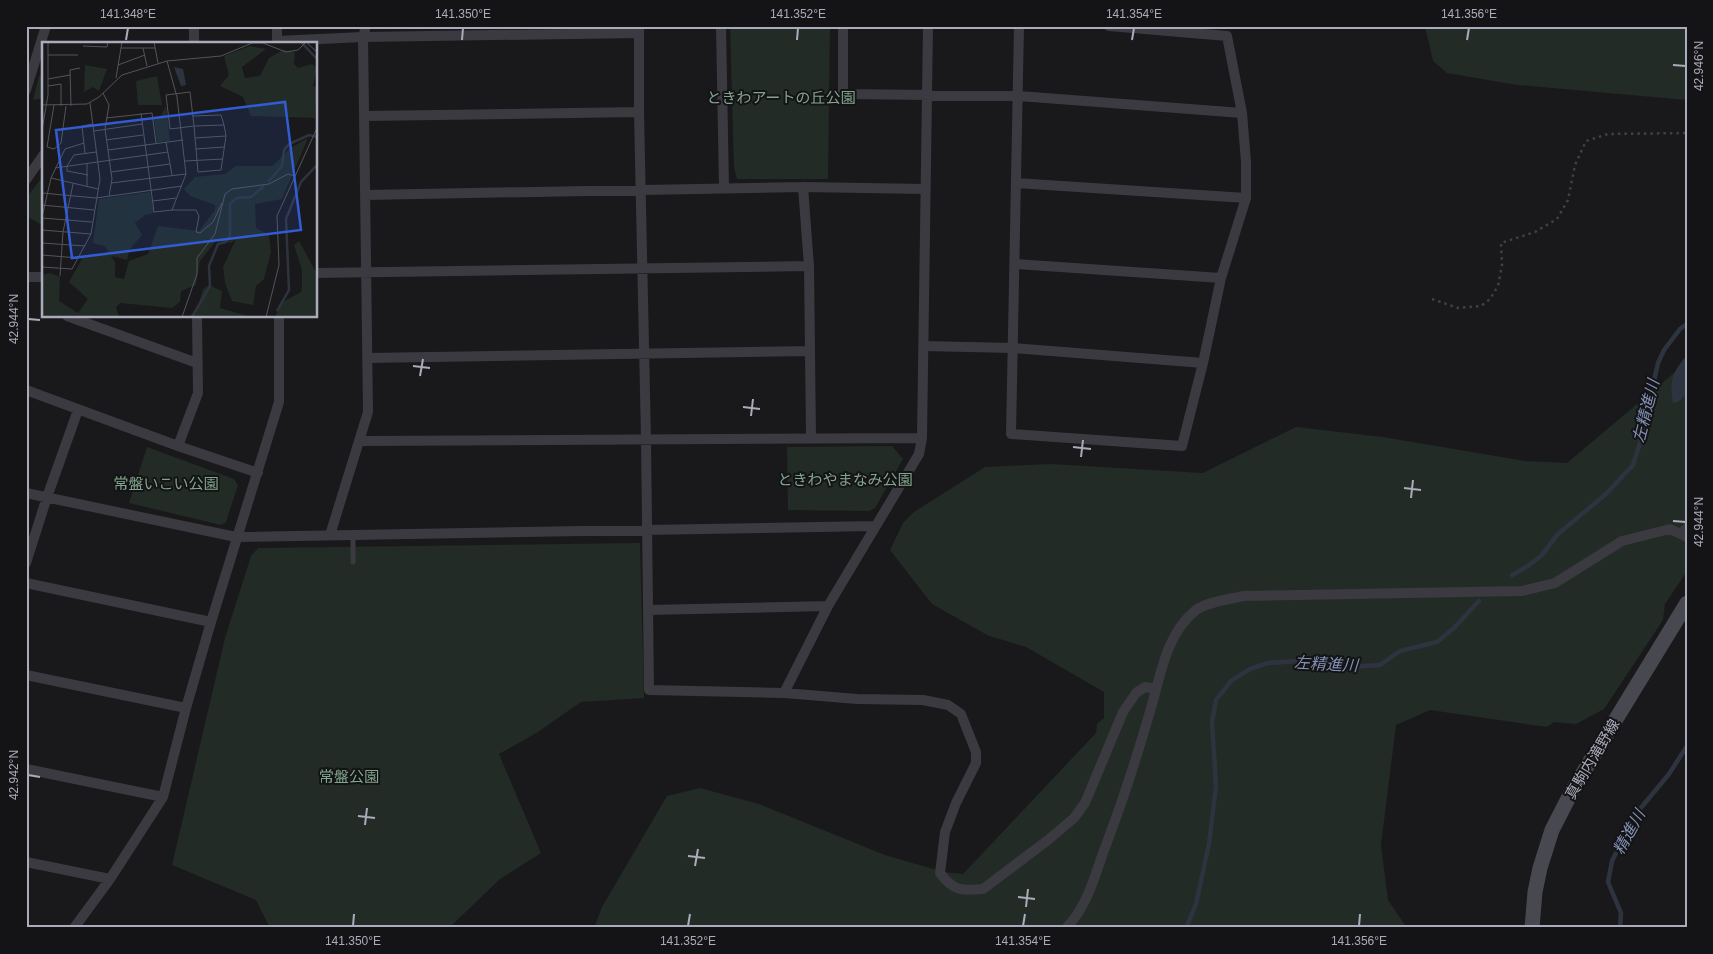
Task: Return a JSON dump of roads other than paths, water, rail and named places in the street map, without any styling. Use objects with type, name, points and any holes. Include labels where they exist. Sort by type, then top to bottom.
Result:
[{"type":"street","points":[[194,26],[194,42]]},
{"type":"street","points":[[277,26],[277,42],[365,31],[639,30],[638,112],[643,267],[649,690],[784,693],[923,700],[948,705],[961,714],[976,752],[976,762],[956,803],[946,832],[940,873],[954,888],[970,890],[983,889],[1074,818],[1085,804],[1123,712],[1136,693],[1145,687],[1156,689]]},
{"type":"street","points":[[721,26],[724,188]]},
{"type":"street","points":[[842,26],[843,94],[1019,96],[1242,113]]},
{"type":"street","points":[[784,693],[828,606],[918,454],[922,438],[928,26]]},
{"type":"street","points":[[1019,26],[1011,434],[1182,446],[1203,363],[1221,278],[1246,198],[1246,162],[1242,113],[1227,36],[1109,26]]},
{"type":"street","points":[[26,90],[42,27]]},
{"type":"street","points":[[330,536],[368,412],[364,116],[365,31]]},
{"type":"street","points":[[364,116],[638,112]]},
{"type":"street","points":[[26,180],[42,157]]},
{"type":"street","points":[[1016,183],[1246,198]]},
{"type":"street","points":[[803,187],[809,266],[811,438]]},
{"type":"street","points":[[365,195],[803,187],[925,188]]},
{"type":"street","points":[[1015,264],[1221,278]]},
{"type":"street","points":[[318,273],[809,266]]},
{"type":"street","points":[[26,277],[42,277]]},
{"type":"street","points":[[72,318],[196,363]]},
{"type":"street","points":[[178,446],[198,393],[196,318]]},
{"type":"street","points":[[74,928],[110,879],[163,797],[210,622],[279,402],[279,318]]},
{"type":"street","points":[[923,346],[1013,348],[1203,363]]},
{"type":"street","points":[[367,358],[810,351]]},
{"type":"street","points":[[26,390],[178,446],[258,473]]},
{"type":"street","points":[[26,564],[47,497],[78,410]]},
{"type":"street","points":[[360,441],[922,438]]},
{"type":"street","points":[[26,493],[236,537],[875,526]]},
{"type":"street","points":[[1066,928],[1080,912],[1096,872],[1133,767],[1169,644],[1185,620],[1198,608],[1244,596],[1522,591],[1555,583],[1622,541],[1670,529],[1682,535]]},
{"type":"street","points":[[26,583],[210,622]]},
{"type":"street","name":"真駒内滝野線","points":[[1532,928],[1540,868],[1552,830],[1572,791],[1687,603]]},
{"type":"street","points":[[648,610],[828,606]]},
{"type":"street","points":[[26,675],[186,708]]},
{"type":"street","points":[[26,769],[163,797]]},
{"type":"street","points":[[26,862],[110,879]]},
{"type":"lane","points":[[1682,535],[1687,524]]},
{"type":"lane","points":[[353,535],[353,562]]},
{"type":"waterway","name":"左精進川","points":[[1512,575],[1541,556],[1558,534],[1606,494],[1633,465],[1640,443],[1658,363],[1664,350],[1680,329],[1687,324]]},
{"type":"waterway","name":"左精進川","points":[[1186,928],[1196,904],[1209,844],[1216,786],[1212,722],[1216,700],[1231,681],[1250,669],[1268,663],[1299,661],[1350,667],[1380,665],[1400,651],[1437,642],[1454,628],[1479,601]]},
{"type":"waterway","name":"精進川","points":[[1620,928],[1621,913],[1608,882],[1612,861],[1635,815],[1669,774],[1687,746]]},
{"type":"park label","name":"ときわアートの丘公園","points":[[781,97]]},
{"type":"park label","name":"ときわやまなみ公園","points":[[845,479]]},
{"type":"park label","name":"常盤いこい公園","points":[[166,483]]},
{"type":"park label","name":"常盤公園","points":[[349,776]]}]
